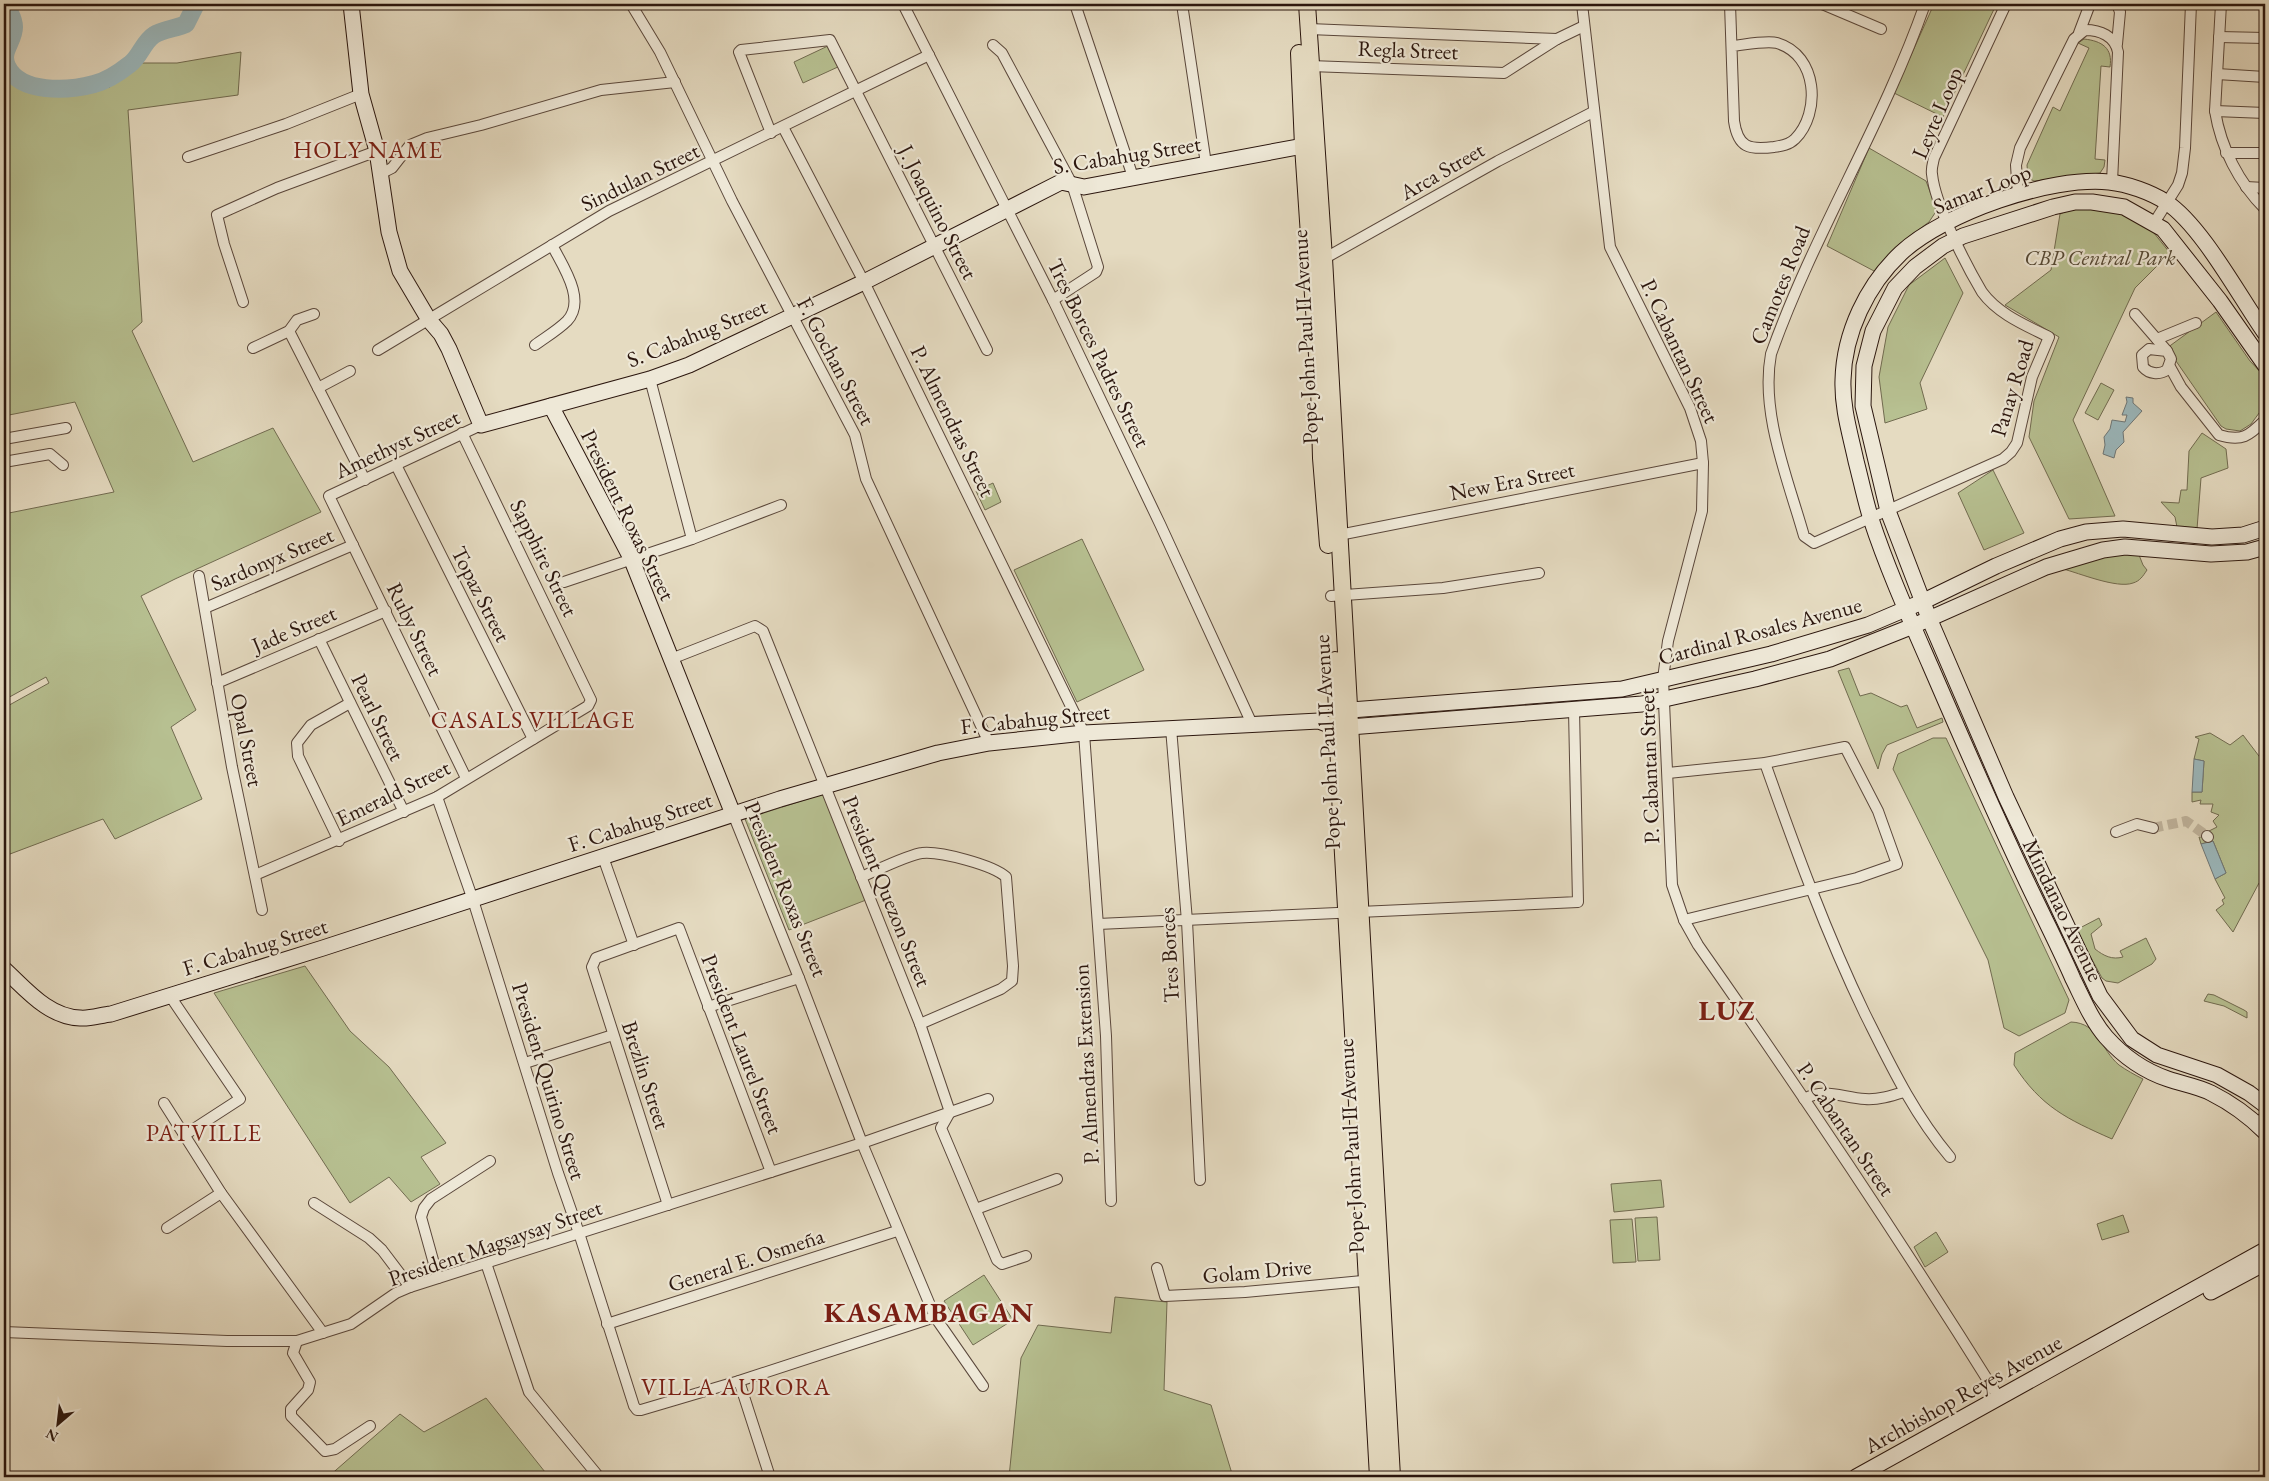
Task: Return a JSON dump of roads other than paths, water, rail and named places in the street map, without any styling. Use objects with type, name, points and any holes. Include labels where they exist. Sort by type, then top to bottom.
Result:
[{"type":"main road","name":"Pope John Paul Ⅱ Avenue","points":[[1296,4],[1318,262],[1321,458],[1333,536],[1374,1280],[1392,1477]]},
{"type":"main road","name":"Pope John Paul Ⅱ Avenue","points":[[1307,4],[1310,66],[1309,145]]},
{"type":"main road","name":"Pope John Paul Ⅱ Avenue","points":[[1374,1280],[1378,1477]]},
{"type":"street","points":[[351,4],[361,94],[377,151],[390,232],[400,271],[429,320],[441,334],[449,349],[481,425]]},
{"type":"street","name":"F. Gochan Street","points":[[631,4],[660,52],[712,162],[792,318],[855,435],[866,479],[989,743]]},
{"type":"street","name":"Tres Borces Padres Street","points":[[903,4],[1053,300],[1160,524],[1252,724]]},
{"type":"street","points":[[1076,4],[1134,177]]},
{"type":"street","points":[[1182,4],[1206,164]]},
{"type":"street","name":"P. Cabantan Street","points":[[1582,4],[1610,247],[1690,408],[1701,441],[1703,463],[1702,511],[1668,641],[1663,679],[1672,885],[1684,920],[1698,945],[1804,1099],[1946,1312],[1999,1398]]},
{"type":"street","points":[[1730,4],[1736,134],[1743,144],[1756,150],[1787,145],[1795,139],[1812,110],[1809,77],[1802,62],[1789,49],[1776,43],[1732,46]]},
{"type":"street","points":[[1822,4],[1881,29]]},
{"type":"street","name":"Camotes Road","points":[[1888,511],[1814,542],[1804,536],[1769,412],[1768,370],[1779,330],[1817,242],[1891,92],[1926,4]]},
{"type":"street","name":"Leyte Loop","points":[[1955,239],[1934,184],[1932,171],[1934,158],[2006,4]]},
{"type":"street","points":[[2079,34],[2090,4]]},
{"type":"street","points":[[2112,182],[2118,52],[2116,44],[2120,12],[2117,4]]},
{"type":"street","points":[[2154,223],[2178,185],[2182,173],[2185,148],[2191,4]]},
{"type":"street","points":[[2221,4],[2214,112],[2226,153],[2246,187],[2265,210]]},
{"type":"street","points":[[1309,29],[1557,39],[1584,26]]},
{"type":"street","points":[[2018,195],[2016,165],[2020,148],[2074,38],[2086,30],[2093,30],[2110,38],[2116,44]]},
{"type":"street","points":[[2219,37],[2265,38]]},
{"type":"street","name":"Regla Street","points":[[1310,66],[1504,73],[1557,39]]},
{"type":"street","name":"J. Joaquino Street","points":[[771,133],[739,55],[741,50],[830,40],[987,350]]},
{"type":"street","points":[[993,45],[1002,54],[1072,184],[1098,269],[1053,300]]},
{"type":"street","name":"Sindulan Street","points":[[378,350],[609,211],[929,55]]},
{"type":"street","points":[[2217,74],[2265,77]]},
{"type":"street","points":[[380,174],[392,168],[410,145],[420,140],[481,125],[601,90],[675,82]]},
{"type":"street","points":[[188,157],[286,124],[361,94]]},
{"type":"street","name":"Arca Street","points":[[1318,262],[1498,161],[1593,112]]},
{"type":"street","points":[[2214,112],[2265,114]]},
{"type":"street","name":"P. Almendras Street","points":[[783,127],[864,282],[1084,733]]},
{"type":"street","name":"S. Cabahug Street","points":[[481,425],[650,379],[689,365],[792,318],[1061,182],[1084,187],[1309,145]]},
{"type":"street","points":[[243,302],[224,244],[217,215],[277,188],[377,151]]},
{"type":"street","points":[[2226,153],[2265,153]]},
{"type":"street","name":"Samar Loop","points":[[1913,626],[1871,518],[1844,411],[1843,378],[1846,347],[1854,324],[1879,276],[1902,252],[1947,221],[2018,195],[2053,185],[2075,182],[2112,182],[2147,193],[2167,203],[2187,222],[2211,252],[2265,333]]},
{"type":"street","points":[[2246,187],[2265,188]]},
{"type":"street","name":"Samar Loop","points":[[1929,618],[1888,511],[1863,406],[1866,355],[1873,332],[1895,288],[1914,267],[1955,239],[2053,207],[2075,202],[2092,202],[2124,208],[2154,223],[2172,238],[2265,365]]},
{"type":"street","name":"Panay Road","points":[[1888,511],[2003,459],[2011,452],[2017,443],[2032,377],[2049,337],[2008,316],[1987,299],[1972,276],[1955,239]]},
{"type":"street","points":[[535,345],[568,320],[574,309],[575,298],[572,286],[552,244]]},
{"type":"street","points":[[253,348],[289,331],[297,320],[314,314]]},
{"type":"street","points":[[2135,314],[2166,351],[2171,359],[2170,367],[2181,387],[2219,435],[2239,438],[2251,435],[2265,420]]},
{"type":"street","points":[[2157,339],[2196,323]]},
{"type":"street","points":[[289,331],[365,480]]},
{"type":"street","points":[[2166,351],[2149,349],[2142,355],[2141,363],[2149,372],[2164,372],[2170,367]]},
{"type":"street","points":[[318,388],[350,371]]},
{"type":"street","points":[[650,379],[692,539]]},
{"type":"street","name":"President Roxas Street","points":[[551,406],[631,558],[800,978],[897,1231],[935,1317],[983,1386]]},
{"type":"street","name":"Amethyst Street","points":[[329,496],[481,425]]},
{"type":"street","points":[[4,439],[66,428]]},
{"type":"street","name":"Sapphire Street","points":[[462,433],[592,700]]},
{"type":"street","points":[[4,462],[50,454],[63,465]]},
{"type":"street","name":"New Era Street","points":[[1333,536],[1703,463]]},
{"type":"street","name":"Topaz Street","points":[[396,465],[532,739]]},
{"type":"street","name":"Ruby Street","points":[[329,496],[466,778]]},
{"type":"street","points":[[564,582],[692,539],[781,505]]},
{"type":"street","name":"Cardinal Rosales Avenue","points":[[1343,719],[1622,690],[1814,643],[1906,609],[1996,566],[2060,539],[2086,532],[2123,530],[2212,537],[2243,535],[2265,528]]},
{"type":"street","name":"Sardonyx Street","points":[[205,608],[353,545]]},
{"type":"street","name":"Cardinal Rosales Avenue","points":[[1343,719],[1633,706],[1822,661],[1913,626],[2046,567],[2103,550],[2125,547],[2211,554],[2247,552],[2265,547]]},
{"type":"street","points":[[1337,596],[1443,588],[1539,573]]},
{"type":"street","name":"Opal Street","points":[[199,576],[217,683],[262,910]]},
{"type":"street","points":[[1913,578],[1924,586],[1944,591]]},
{"type":"street","points":[[1883,618],[1895,600],[1898,588]]},
{"type":"street","points":[[1943,652],[1943,624],[1951,608]]},
{"type":"street","name":"Jade Street","points":[[217,683],[386,611]]},
{"type":"street","name":"Mindanao Avenue","points":[[1929,618],[2006,797],[2100,996],[2132,1040],[2157,1055],[2217,1075],[2249,1093],[2265,1105]]},
{"type":"street","name":"President Quezon Street","points":[[672,659],[755,626],[763,631],[920,1024],[950,1112]]},
{"type":"street","name":"Mindanao Avenue","points":[[1913,626],[2007,842],[2085,1004],[2103,1034],[2121,1053],[2149,1072],[2209,1092],[2262,1124]]},
{"type":"street","points":[[1890,635],[1901,638],[1913,645],[1926,657]]},
{"type":"street","name":"Pearl Street","points":[[319,639],[404,812]]},
{"type":"street","name":"Emerald Street","points":[[255,876],[437,797],[588,706],[592,700]]},
{"type":"street","points":[[339,841],[298,756],[297,743],[311,725],[350,703]]},
{"type":"street","points":[[1098,924],[1578,902],[1574,710]]},
{"type":"street","name":"F. Cabahug Street","points":[[4,969],[42,1003],[66,1017],[82,1018],[111,1014],[473,900],[824,785],[938,753],[989,743],[1084,733],[1343,719]]},
{"type":"street","name":"Tres Borces","points":[[1171,728],[1187,921],[1200,1180]]},
{"type":"street","name":"P. Almendras Extension","points":[[1084,733],[1107,1045],[1111,1201]]},
{"type":"street","points":[[1668,773],[1765,763],[1844,747],[1878,811],[1897,864],[1857,878],[1812,890],[1684,920]]},
{"type":"street","points":[[1765,763],[1838,958],[1904,1092],[1950,1157]]},
{"type":"street","name":"President Quirino Street","points":[[437,797],[473,900],[558,1173],[634,1406],[642,1410],[739,1381]]},
{"type":"street","points":[[2116,832],[2137,824],[2153,828]]},
{"type":"street","points":[[861,877],[921,853],[987,865],[998,870],[1006,877],[1013,966],[1012,981],[1001,990],[920,1024]]},
{"type":"street","points":[[603,857],[634,945]]},
{"type":"street","name":"President Laurel Street","points":[[634,945],[679,928],[771,1172]]},
{"type":"street","name":"Brezlin Street","points":[[634,945],[596,958],[592,967],[668,1205]]},
{"type":"street","points":[[708,1007],[800,978]]},
{"type":"street","points":[[170,996],[240,1099],[186,1134]]},
{"type":"street","points":[[525,1063],[613,1036]]},
{"type":"street","points":[[1804,1099],[1814,1093],[1823,1092],[1876,1099],[1904,1092]]},
{"type":"street","name":"President Magsaysay Street","points":[[4,1332],[218,1341],[297,1341],[352,1324],[396,1293],[438,1278],[862,1143],[988,1099]]},
{"type":"street","points":[[164,1103],[186,1134],[202,1165],[221,1193],[323,1333]]},
{"type":"street","points":[[950,1112],[941,1128],[997,1260],[1002,1264],[1026,1256]]},
{"type":"street","points":[[438,1278],[421,1217],[424,1208],[431,1199],[490,1161]]},
{"type":"street","points":[[976,1209],[1057,1179]]},
{"type":"street","points":[[167,1228],[221,1193]]},
{"type":"street","points":[[314,1203],[369,1238],[382,1250],[410,1288]]},
{"type":"street","name":"General E. Osmeña","points":[[607,1324],[897,1231]]},
{"type":"street","name":"Archbishop Reyes Avenue","points":[[2090,1348],[2094,1339],[2265,1239]]},
{"type":"street","name":"Archbishop Reyes Avenue","points":[[1856,1477],[2169,1305],[2265,1250]]},
{"type":"street","points":[[486,1263],[529,1392],[599,1477]]},
{"type":"street","name":"Archbishop Reyes Avenue","points":[[2090,1348],[2103,1351],[2265,1263]]},
{"type":"street","name":"Golam Drive","points":[[1157,1268],[1165,1296],[1245,1292],[1374,1280]]},
{"type":"street","points":[[770,1477],[739,1381],[935,1317]]},
{"type":"street","points":[[297,1341],[293,1353],[310,1382],[308,1390],[291,1409],[291,1416],[325,1451],[335,1449],[370,1426]]},
{"type":"water","points":[[2126,397],[2133,398],[2133,403],[2142,411],[2123,432],[2124,442],[2116,450],[2114,458],[2103,454],[2104,437],[2110,429],[2112,420],[2125,422],[2127,415],[2122,415],[2127,402]]},
{"type":"water","points":[[2194,759],[2204,761],[2202,792],[2192,792]]},
{"type":"water","points":[[2213,841],[2226,873],[2215,879],[2201,844]]},
{"type":"waterway","points":[[4,10],[10,13],[14,25],[5,56],[7,66],[13,75],[22,82],[33,86],[58,89],[94,84],[117,73],[136,58],[154,35],[186,24],[196,4]]},
{"type":"tunnel","points":[[2153,828],[2186,821],[2207,836]]},
{"type":"district","name":"HOLY NAME","points":[[368,149]]},
{"type":"district","name":"CASALS VILLAGE","points":[[533,719]]},
{"type":"district","name":"LUZ","points":[[1727,1010]]},
{"type":"district","name":"PATVILLE","points":[[204,1132]]},
{"type":"district","name":"KASAMBAGAN","points":[[929,1312]]},
{"type":"district","name":"VILLA AURORA","points":[[736,1386]]},
{"type":"park label","name":"CBP Central Park","points":[[2100,257]]}]
